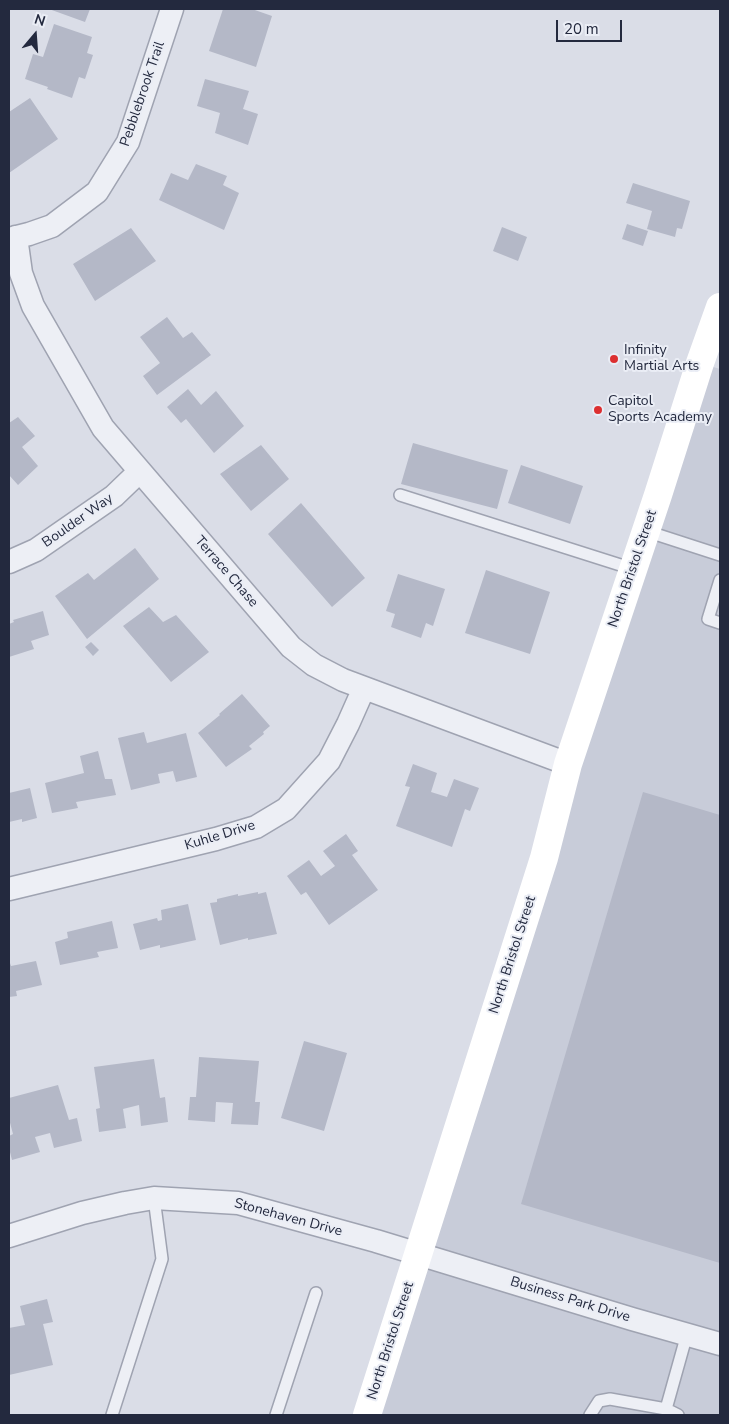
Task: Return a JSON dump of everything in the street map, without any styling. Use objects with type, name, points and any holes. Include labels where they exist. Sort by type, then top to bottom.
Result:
[{"type":"street","name":"Pebblebrook Trail","points":[[12,238],[52,226],[97,192],[128,142],[172,9]]},
{"type":"street","name":"Terrace Chase","points":[[12,238],[21,273],[33,306],[103,428],[291,647],[314,665],[343,680],[568,764]]},
{"type":"street","name":"North Bristol Street","points":[[367,1415],[420,1255],[544,858],[568,764],[720,306]]},
{"type":"street","name":"Boulder Way","points":[[9,562],[36,550],[114,496],[140,471]]},
{"type":"street","name":"Kuhle Drive","points":[[9,889],[216,840],[256,827],[286,809],[329,761],[364,688]]},
{"type":"street","name":"Stonehaven Drive","points":[[9,1236],[82,1213],[154,1198],[238,1202],[420,1255]]},
{"type":"street","name":"Business Park Drive","points":[[420,1255],[720,1344]]},
{"type":"lane","points":[[400,495],[633,569]]},
{"type":"lane","points":[[646,531],[720,555]]},
{"type":"lane","points":[[720,580],[708,619],[720,623]]},
{"type":"lane","points":[[112,1415],[162,1260],[154,1198]]},
{"type":"lane","points":[[276,1415],[316,1293]]},
{"type":"lane","points":[[666,1409],[687,1334]]},
{"type":"lane","points":[[590,1415],[599,1401],[610,1399],[666,1409],[678,1415]]},
{"type":"shaded area","points":[[700,363],[720,369],[720,1415],[368,1415]]},
{"type":"building","points":[[49,9],[90,9],[85,22]]},
{"type":"building","points":[[223,9],[252,9],[272,16],[256,67],[209,51]]},
{"type":"building","points":[[54,24],[92,37],[87,53],[93,55],[85,79],[79,77],[72,98],[25,79],[33,54],[43,57]]},
{"type":"building","points":[[205,79],[249,91],[243,109],[258,114],[248,145],[215,133],[220,113],[197,106]]},
{"type":"building","points":[[30,98],[58,139],[9,173],[9,112]]},
{"type":"building","points":[[196,164],[227,176],[223,185],[239,193],[224,230],[159,200],[171,173],[188,180]]},
{"type":"building","points":[[633,183],[690,201],[682,229],[677,228],[675,237],[647,229],[652,211],[626,203]]},
{"type":"building","points":[[627,224],[648,231],[643,246],[622,239]]},
{"type":"building","points":[[502,227],[527,237],[518,261],[493,251]]},
{"type":"building","points":[[131,228],[156,261],[95,301],[73,264]]},
{"type":"building","points":[[167,317],[183,338],[192,332],[211,355],[157,395],[143,376],[160,363],[140,337]]},
{"type":"building","points":[[188,389],[201,405],[216,391],[244,426],[214,453],[186,419],[181,423],[167,407]]},
{"type":"building","points":[[18,417],[35,436],[22,447],[38,466],[18,485],[9,475],[9,423]]},
{"type":"building","points":[[413,443],[508,470],[497,509],[401,484]]},
{"type":"building","points":[[261,445],[289,479],[251,511],[220,474]]},
{"type":"building","points":[[521,465],[583,486],[570,524],[508,503]]},
{"type":"building","points":[[301,503],[365,578],[332,607],[268,534]]},
{"type":"building","points":[[135,548],[159,579],[87,639],[55,596],[88,573],[94,580]]},
{"type":"building","points":[[486,570],[550,592],[530,654],[465,633]]},
{"type":"building","points":[[398,574],[445,589],[433,626],[426,623],[421,638],[391,627],[395,614],[386,611]]},
{"type":"building","points":[[149,607],[163,622],[176,615],[209,652],[171,682],[123,626]]},
{"type":"building","points":[[43,611],[49,635],[31,641],[34,649],[9,657],[9,624],[14,622],[13,620]]},
{"type":"building","points":[[91,642],[99,650],[93,656],[85,647]]},
{"type":"building","points":[[242,694],[270,726],[263,732],[264,734],[249,746],[252,749],[226,767],[198,733]]},
{"type":"building","points":[[144,732],[147,743],[186,733],[197,777],[176,782],[173,771],[158,774],[160,783],[131,790],[118,738]]},
{"type":"building","points":[[98,751],[105,779],[112,779],[116,795],[76,802],[78,808],[52,813],[45,783],[84,773],[80,756]]},
{"type":"building","points":[[413,764],[437,773],[431,792],[447,797],[454,779],[479,788],[470,811],[465,809],[452,847],[396,826],[410,787],[405,786]]},
{"type":"building","points":[[30,788],[37,818],[22,822],[22,819],[9,822],[9,793]]},
{"type":"building","points":[[643,792],[720,815],[720,1263],[521,1204]]},
{"type":"building","points":[[346,834],[358,851],[352,855],[378,890],[329,925],[306,892],[301,895],[287,876],[309,860],[321,876],[335,866],[323,851]]},
{"type":"building","points":[[258,892],[258,894],[266,892],[277,934],[248,940],[248,938],[220,945],[210,903],[217,902],[217,899],[238,894],[238,896]]},
{"type":"building","points":[[188,904],[196,940],[160,948],[160,945],[140,950],[133,924],[157,918],[158,921],[162,920],[161,910]]},
{"type":"building","points":[[112,921],[118,948],[97,952],[99,957],[60,965],[55,942],[68,938],[67,932]]},
{"type":"building","points":[[9,960],[11,966],[36,961],[42,985],[16,991],[17,996],[9,997]]},
{"type":"building","points":[[304,1041],[347,1053],[324,1131],[281,1118]]},
{"type":"building","points":[[199,1057],[259,1061],[255,1102],[260,1102],[258,1125],[231,1124],[233,1103],[216,1102],[215,1122],[188,1120],[190,1097],[196,1097]]},
{"type":"building","points":[[154,1059],[160,1098],[165,1097],[168,1122],[141,1126],[139,1105],[123,1109],[126,1128],[99,1132],[96,1109],[100,1108],[94,1067]]},
{"type":"building","points":[[58,1085],[69,1120],[77,1118],[82,1141],[54,1148],[50,1133],[35,1137],[40,1152],[12,1160],[9,1148],[9,1136],[13,1134],[9,1119],[9,1098]]},
{"type":"building","points":[[47,1299],[53,1322],[43,1324],[53,1365],[9,1375],[9,1328],[25,1325],[20,1306]]},
{"type":"place","name":"Infinity Martial Arts","points":[[614,359]]},
{"type":"place","name":"Capitol Sports Academy","points":[[598,410]]}]
